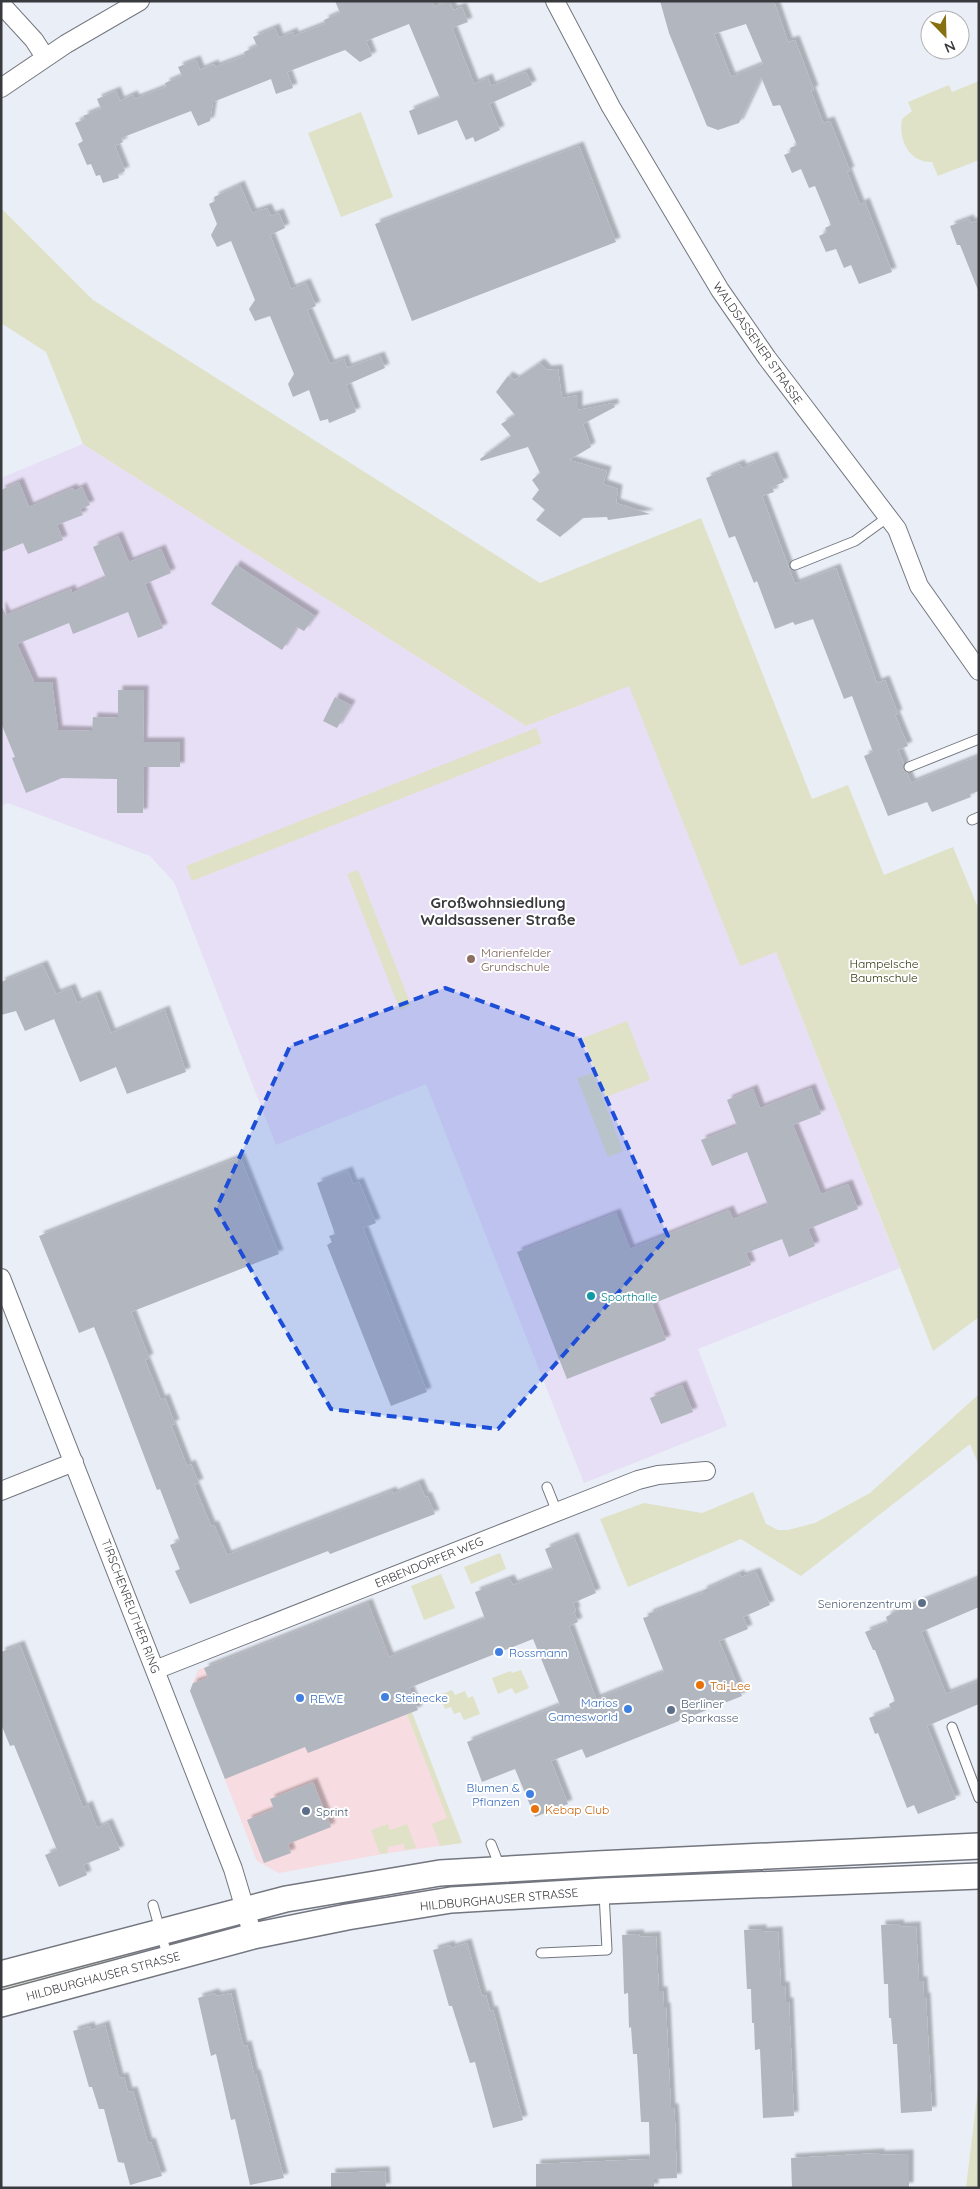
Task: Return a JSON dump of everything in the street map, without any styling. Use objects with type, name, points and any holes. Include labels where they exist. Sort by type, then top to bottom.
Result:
[{"type":"main road","name":"HILDBURGHAUSER STRASSE","points":[[1,2004],[254,1936],[344,1902],[440,1873],[979,1846]]},
{"type":"main road","name":"HILDBURGHAUSER STRASSE","points":[[1,1974],[247,1909],[344,1902],[451,1900],[604,1891],[979,1876]]},
{"type":"street","points":[[1,88],[106,19],[140,1]]},
{"type":"street","name":"WALDSASSENER STRASSE","points":[[555,1],[611,107],[720,290],[767,358],[897,529],[919,586],[979,671]]},
{"type":"street","points":[[1,4],[34,40],[46,57]]},
{"type":"street","name":"TIRSCHENREUTHER RING","points":[[1,1278],[234,1869],[254,1936]]},
{"type":"street","points":[[1,1491],[74,1462]]},
{"type":"street","name":"ERBENDORFER WEG","points":[[156,1670],[638,1480],[658,1475],[706,1471]]},
{"type":"lane","points":[[795,565],[855,541],[888,517]]},
{"type":"lane","points":[[909,767],[979,739]]},
{"type":"lane","points":[[547,1487],[557,1512]]},
{"type":"lane","points":[[952,1727],[979,1798]]},
{"type":"lane","points":[[491,1844],[500,1869]]},
{"type":"lane","points":[[541,1953],[607,1950],[604,1891]]},
{"type":"lane","points":[[153,1905],[168,1958]]},
{"type":"highlighted area","points":[[445,988],[579,1037],[668,1236],[498,1429],[331,1409],[216,1209],[290,1046]]},
{"type":"shaded area","name":"Marienfelder Grundschule","points":[[83,444],[526,726],[629,685],[740,965],[776,952],[900,1268],[698,1349],[727,1426],[584,1483],[426,1084],[276,1145],[174,882],[150,856],[8,803],[1,806],[1,478]]},
{"type":"shaded area","points":[[368,1603],[462,1843],[388,1853],[279,1873],[257,1861],[190,1691],[198,1670]]},
{"type":"green space","points":[[979,81],[979,160],[938,176],[932,162],[917,159],[911,154],[904,142],[901,127],[902,119],[912,111],[908,102],[949,85],[952,92]]},
{"type":"green space","points":[[361,112],[393,197],[341,217],[308,133]]},
{"type":"green space","name":"Hampelsche Baumschule","points":[[1,208],[93,300],[540,583],[701,518],[812,799],[848,785],[884,875],[953,847],[979,910],[979,1317],[933,1351],[776,952],[740,966],[629,686],[526,726],[83,444],[46,352],[1,323]]},
{"type":"green space","points":[[536,728],[542,743],[192,881],[186,866]]},
{"type":"green space","points":[[358,870],[411,1005],[400,1010],[347,874]]},
{"type":"green space","points":[[627,1021],[650,1080],[606,1097],[583,1038]]},
{"type":"green space","points":[[593,1073],[623,1151],[608,1157],[577,1078]]},
{"type":"green space","points":[[979,1394],[979,1466],[970,1444],[801,1576],[741,1539],[628,1587],[600,1519],[644,1503],[702,1513],[753,1492],[766,1524],[778,1530],[788,1530],[815,1523],[870,1493]]},
{"type":"green space","points":[[500,1553],[506,1569],[471,1584],[464,1567]]},
{"type":"green space","points":[[441,1574],[455,1608],[424,1620],[411,1586]]},
{"type":"green space","points":[[521,1670],[529,1688],[515,1694],[512,1688],[498,1694],[492,1678],[511,1671],[512,1673]]},
{"type":"green space","points":[[452,1690],[455,1695],[465,1691],[468,1698],[473,1696],[480,1714],[464,1720],[460,1712],[454,1714],[451,1707],[445,1709],[440,1695]]},
{"type":"green space","points":[[412,1712],[462,1843],[440,1846],[432,1824],[447,1818],[407,1714]]},
{"type":"green space","points":[[388,1824],[390,1830],[407,1824],[416,1848],[405,1850],[404,1844],[387,1847],[388,1853],[380,1854],[371,1830]]},
{"type":"green space","points":[[143,1948],[144,1954],[1,1993],[1,1986]]},
{"type":"green space","points":[[979,2080],[979,2188],[966,2188]]},
{"type":"building","points":[[335,1],[432,1],[434,7],[449,1],[453,10],[462,7],[468,22],[452,28],[474,84],[488,78],[491,86],[526,72],[532,85],[489,104],[500,130],[475,142],[473,137],[466,140],[457,120],[418,135],[409,111],[440,98],[409,24],[366,41],[372,56],[360,62],[345,50],[287,72],[293,88],[276,94],[271,79],[213,102],[210,121],[198,126],[191,111],[121,138],[123,142],[115,146],[125,171],[118,174],[119,178],[103,183],[100,175],[96,176],[91,164],[87,165],[78,144],[83,141],[75,123],[85,119],[83,116],[101,109],[97,99],[116,91],[120,101],[133,95],[135,99],[166,87],[165,83],[182,76],[178,67],[196,60],[200,70],[214,64],[215,67],[245,56],[244,52],[257,46],[253,37],[275,28],[279,38],[293,32],[294,36],[325,24],[324,20],[340,13]]},
{"type":"building","points":[[660,1],[774,1],[788,42],[795,40],[814,90],[811,91],[823,123],[830,121],[850,171],[847,172],[860,205],[865,202],[892,272],[859,284],[851,265],[844,268],[836,249],[826,252],[819,236],[827,232],[825,228],[831,225],[815,186],[809,188],[801,169],[792,173],[784,155],[791,152],[790,148],[797,145],[780,105],[773,106],[761,77],[739,123],[718,130],[707,126],[669,33]],"holes":[[[746,24],[763,64],[731,77],[714,34]]]},
{"type":"building","points":[[579,146],[616,242],[412,321],[375,224]]},
{"type":"building","points":[[240,185],[252,213],[267,208],[271,216],[279,213],[285,228],[270,235],[291,289],[306,283],[316,306],[307,310],[330,364],[344,359],[347,368],[380,356],[385,368],[346,385],[356,412],[329,423],[328,419],[320,421],[309,390],[293,397],[288,384],[294,374],[270,316],[255,321],[249,309],[255,300],[231,241],[217,247],[211,235],[217,224],[209,204],[215,201],[214,197]]},
{"type":"building","points":[[969,219],[971,223],[979,220],[978,290],[960,245],[957,245],[950,226]]},
{"type":"building","points":[[540,363],[547,370],[558,369],[562,398],[578,395],[578,410],[613,403],[615,407],[583,424],[591,447],[569,460],[607,471],[603,484],[618,489],[616,503],[650,514],[608,520],[607,517],[583,518],[560,537],[536,520],[545,510],[532,499],[539,490],[532,480],[540,473],[528,447],[481,461],[480,459],[511,436],[501,424],[515,415],[496,392],[508,376],[515,380]]},
{"type":"building","points":[[773,456],[784,482],[772,487],[774,492],[762,496],[795,584],[836,568],[877,683],[885,680],[898,714],[895,715],[908,746],[898,750],[904,764],[903,770],[907,773],[911,783],[979,756],[979,791],[970,794],[971,797],[932,812],[927,802],[888,816],[864,756],[873,752],[852,696],[844,699],[813,619],[795,625],[793,622],[775,629],[757,581],[754,583],[735,536],[729,538],[706,478],[740,464],[742,468]]},
{"type":"building","points":[[19,482],[29,507],[73,488],[74,491],[82,487],[90,505],[80,509],[83,515],[57,525],[63,540],[28,554],[23,543],[1,552],[1,490]]},
{"type":"building","points":[[118,536],[129,562],[161,549],[171,573],[145,584],[163,628],[138,638],[128,612],[73,634],[69,623],[17,644],[34,682],[52,682],[58,730],[92,731],[93,717],[118,718],[118,690],[144,690],[143,742],[180,742],[180,767],[144,767],[143,813],[117,813],[117,779],[62,778],[26,793],[12,758],[15,757],[1,723],[1,605],[6,615],[71,589],[72,593],[106,578],[93,547]]},
{"type":"building","points":[[236,565],[315,616],[304,631],[297,627],[282,650],[211,604]]},
{"type":"building","points":[[335,697],[351,705],[337,728],[323,721]]},
{"type":"building","points":[[43,965],[56,994],[71,988],[77,1003],[96,995],[111,1033],[165,1010],[186,1072],[127,1094],[116,1067],[80,1082],[54,1019],[25,1031],[16,1011],[1,1015],[1,982]]},
{"type":"building","points":[[811,1088],[821,1114],[793,1125],[821,1194],[848,1184],[858,1209],[808,1229],[815,1246],[789,1257],[782,1239],[746,1253],[751,1265],[652,1304],[666,1340],[567,1379],[517,1252],[616,1213],[630,1249],[729,1210],[733,1219],[768,1205],[747,1152],[712,1166],[701,1140],[737,1126],[727,1100],[753,1089],[760,1108]]},
{"type":"building","points":[[240,1157],[279,1254],[131,1312],[149,1358],[145,1360],[161,1400],[165,1398],[175,1424],[171,1425],[187,1466],[191,1464],[199,1483],[194,1485],[211,1526],[214,1525],[227,1555],[392,1491],[393,1494],[419,1483],[435,1514],[330,1554],[328,1551],[190,1604],[175,1571],[180,1569],[170,1545],[180,1541],[160,1489],[157,1490],[94,1327],[79,1333],[39,1236]]},
{"type":"building","points":[[348,1171],[353,1184],[359,1182],[376,1223],[363,1228],[427,1392],[391,1406],[327,1245],[332,1242],[329,1236],[335,1234],[317,1183]]},
{"type":"building","points":[[682,1385],[693,1412],[661,1424],[650,1398]]},
{"type":"building","points":[[574,1537],[596,1593],[573,1603],[578,1622],[569,1626],[596,1699],[664,1672],[643,1618],[649,1616],[648,1614],[703,1593],[702,1591],[740,1574],[741,1577],[756,1572],[770,1605],[743,1617],[748,1629],[719,1641],[742,1696],[586,1758],[582,1749],[551,1761],[568,1804],[535,1817],[515,1769],[482,1782],[467,1742],[560,1705],[533,1639],[409,1688],[418,1710],[308,1753],[305,1747],[225,1779],[190,1691],[193,1683],[208,1678],[204,1668],[368,1603],[389,1657],[485,1619],[475,1592],[510,1579],[513,1585],[553,1570],[545,1549]]},
{"type":"building","points":[[979,1578],[979,1607],[921,1632],[946,1694],[979,1681],[979,1704],[927,1726],[956,1799],[918,1814],[914,1805],[907,1808],[878,1733],[875,1734],[869,1718],[891,1709],[889,1704],[895,1701],[875,1650],[873,1650],[865,1632],[888,1623],[886,1617],[893,1613]]},
{"type":"building","points":[[20,1645],[83,1808],[88,1805],[97,1828],[108,1823],[120,1850],[83,1865],[87,1875],[59,1887],[45,1855],[57,1850],[14,1745],[10,1746],[1,1724],[1,1652]]},
{"type":"building","points":[[313,1782],[331,1827],[288,1844],[291,1853],[264,1863],[247,1820],[274,1809],[270,1799]]},
{"type":"building","points":[[899,1924],[900,1927],[916,1926],[919,1981],[923,1981],[924,1997],[926,1997],[932,2111],[901,2113],[897,2044],[893,2044],[891,2018],[889,2018],[888,1984],[884,1984],[881,1925]]},
{"type":"building","points":[[762,1929],[762,1932],[778,1931],[781,1986],[785,1986],[786,2002],[789,2002],[794,2116],[763,2118],[760,2049],[755,2050],[751,1989],[747,1989],[744,1930]]},
{"type":"building","points":[[639,1934],[640,1937],[656,1936],[659,1991],[663,1991],[664,2007],[666,2007],[671,2108],[674,2108],[675,2121],[677,2178],[654,2179],[654,2188],[536,2188],[536,2164],[650,2159],[649,2122],[641,2122],[637,2054],[633,2054],[631,2027],[629,2028],[628,1993],[624,1994],[622,1935]]},
{"type":"building","points":[[467,1943],[482,1996],[486,1995],[490,2011],[493,2010],[523,2120],[493,2128],[475,2062],[470,2063],[452,2006],[449,2006],[433,1950],[450,1945],[451,1948]]},
{"type":"building","points":[[214,1993],[217,1996],[231,1993],[243,2046],[247,2045],[284,2178],[250,2185],[235,2119],[231,2120],[216,2054],[211,2056],[198,1998]]},
{"type":"building","points":[[105,2025],[119,2078],[124,2077],[128,2092],[133,2091],[148,2143],[151,2142],[162,2176],[130,2185],[124,2163],[118,2162],[104,2109],[99,2109],[92,2087],[89,2087],[73,2031],[90,2026],[91,2030]]},
{"type":"building","points":[[880,2153],[880,2155],[909,2154],[909,2187],[792,2188],[791,2158]]},
{"type":"building","points":[[385,2171],[386,2188],[331,2188],[331,2173]]},
{"type":"place","name":"Marienfelder Grundschule","points":[[471,959]]},
{"type":"place","name":"Sporthalle","points":[[591,1296]]},
{"type":"place","name":"Seniorenzentrum","points":[[922,1603]]},
{"type":"place","name":"Rossmann","points":[[499,1652]]},
{"type":"place","name":"Tai-Lee","points":[[700,1685]]},
{"type":"place","name":"Steinecke","points":[[385,1697]]},
{"type":"place","name":"REWE","points":[[300,1698]]},
{"type":"place","name":"Marios Gamesworld","points":[[628,1709]]},
{"type":"place","name":"Berliner Sparkasse","points":[[671,1710]]},
{"type":"place","name":"Blumen & Pflanzen","points":[[530,1794]]},
{"type":"place","name":"Kebap Club","points":[[535,1809]]},
{"type":"place","name":"Sprint","points":[[306,1811]]},
{"type":"district","name":"Großwohnsiedlung Waldsassener Straße","points":[[498,910]]}]
